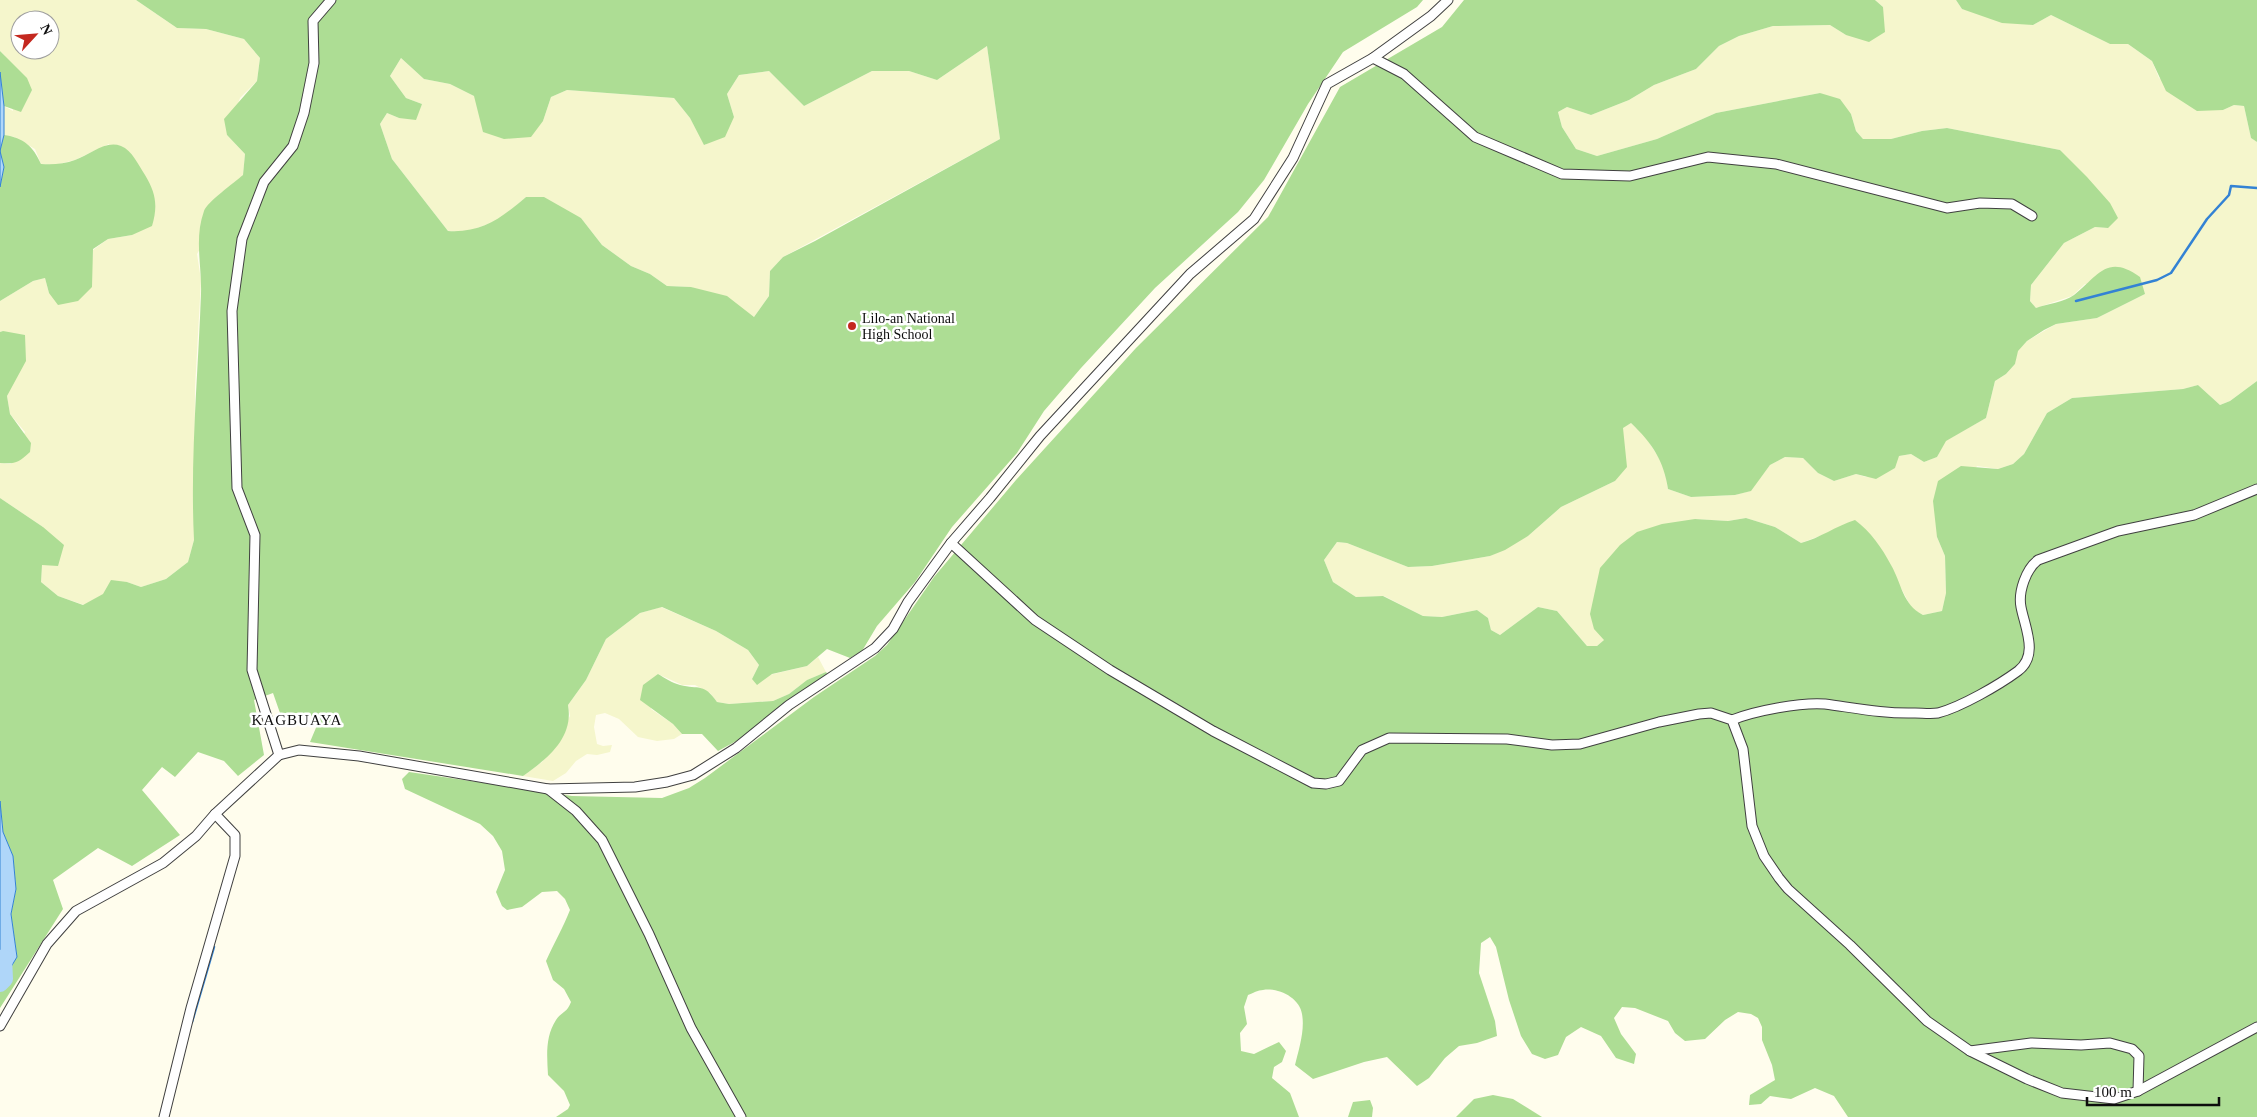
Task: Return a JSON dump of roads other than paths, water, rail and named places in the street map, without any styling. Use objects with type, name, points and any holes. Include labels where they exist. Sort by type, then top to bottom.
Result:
[{"type":"street","points":[[279,755],[252,670],[255,535],[237,488],[232,311],[242,239],[264,182],[293,146],[304,113],[314,63],[313,21],[331,0]]},
{"type":"street","points":[[0,1026],[47,944],[76,911],[164,863],[196,836],[215,814],[279,755],[299,750],[359,756],[548,788],[635,787],[667,782],[693,775],[736,748],[788,705],[875,648],[893,629],[908,602],[951,544],[1040,436],[1190,274],[1254,219],[1293,158],[1327,84],[1373,58],[1431,16],[1448,0]]},
{"type":"street","points":[[1373,58],[1404,74],[1475,137],[1562,174],[1630,176],[1708,157],[1776,164],[1948,208],[1980,203],[2012,204],[2032,216]]},
{"type":"street","points":[[951,544],[1035,620],[1110,670],[1213,731],[1313,783],[1326,784],[1339,781],[1362,750],[1389,738],[1507,739],[1552,745],[1580,744],[1659,722],[1699,714],[1711,713],[1732,720],[1747,714],[1774,709],[1822,704],[1897,714],[1937,713],[1998,684],[2020,670],[2026,663],[2030,652],[2021,605],[2025,578],[2029,568],[2038,560],[2118,531],[2194,515],[2257,489]]},
{"type":"street","points":[[1732,720],[1744,749],[1752,826],[1764,856],[1779,878],[1788,889],[1850,945],[1927,1021],[1970,1051],[2027,1079],[2062,1093],[2114,1100],[2138,1091],[2257,1027]]},
{"type":"street","points":[[548,788],[576,812],[602,840],[649,934],[691,1028],[741,1117]]},
{"type":"street","points":[[164,1117],[191,1008],[234,856],[235,835],[215,814]]},
{"type":"street","points":[[1970,1051],[2031,1043],[2081,1045],[2110,1043],[2132,1049],[2140,1056],[2138,1091]]},
{"type":"water","points":[[0,72],[4,106],[4,135],[0,151]]},
{"type":"water","points":[[0,151],[4,167],[0,187]]},
{"type":"water","points":[[0,801],[3,832],[13,856],[16,889],[11,914],[17,957],[0,985]]},
{"type":"waterway","points":[[2076,301],[2157,280],[2171,273],[2207,219],[2229,195],[2231,186],[2257,188]]},
{"type":"waterway","points":[[192,1022],[214,947]]},
{"type":"waterway","points":[[0,984],[5,979],[4,957]]},
{"type":"place","name":"Lilo-an National High School","points":[[852,326]]},
{"type":"district","name":"KAGBUAYA","points":[[297,720]]}]
